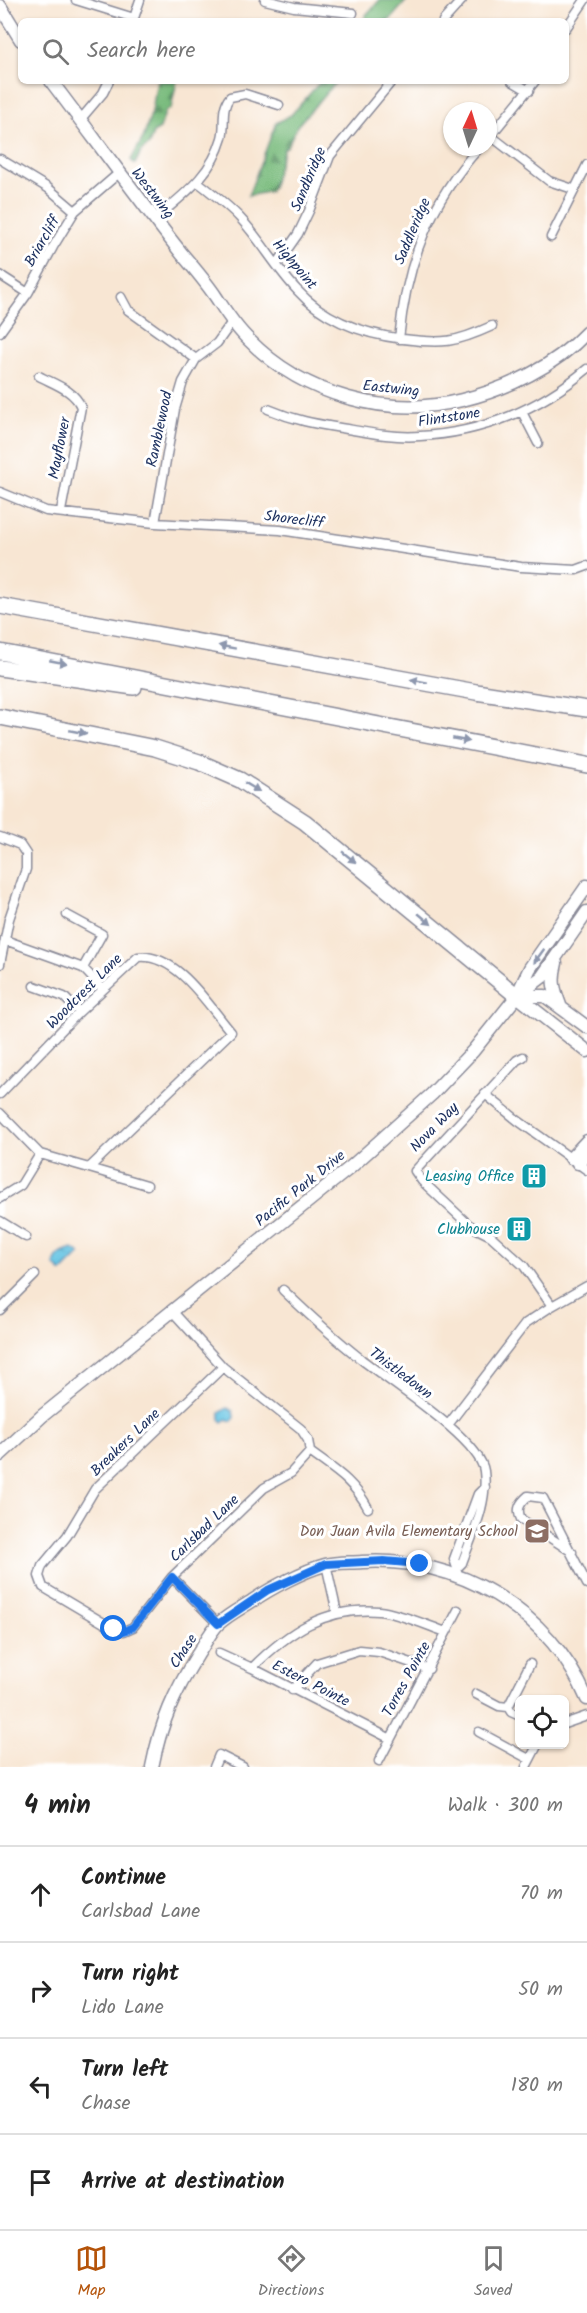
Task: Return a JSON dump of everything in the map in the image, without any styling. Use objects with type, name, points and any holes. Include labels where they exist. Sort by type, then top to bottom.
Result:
[{"type":"highway","points":[[0,606],[476,692],[587,709]]},
{"type":"highway","points":[[0,652],[587,765]]},
{"type":"highway","points":[[0,668],[362,720]]},
{"type":"highway","points":[[476,692],[587,716]]},
{"type":"highway","points":[[0,717],[155,748],[199,762],[240,780],[305,822],[517,996]]},
{"type":"street","points":[[76,0],[128,18]]},
{"type":"street","points":[[135,18],[140,0]]},
{"type":"street","points":[[265,0],[294,7],[353,13]]},
{"type":"street","points":[[446,18],[462,0]]},
{"type":"street","points":[[569,23],[585,0]]},
{"type":"street","points":[[0,6],[18,35]]},
{"type":"street","name":"Westwing","points":[[53,84],[215,296],[232,322]]},
{"type":"street","points":[[81,120],[108,84]]},
{"type":"street","name":"Sandbridge","points":[[277,264],[298,234],[330,156],[390,84]]},
{"type":"street","points":[[517,84],[529,91]]},
{"type":"street","points":[[497,128],[533,84]]},
{"type":"street","points":[[155,219],[198,182],[218,152],[224,135],[225,108],[230,98],[245,94],[279,105]]},
{"type":"street","points":[[497,143],[549,181],[573,189]]},
{"type":"street","name":"Saddleridge","points":[[399,339],[408,276],[420,241],[442,196],[472,156]]},
{"type":"street","points":[[0,159],[48,189],[75,211]]},
{"type":"street","points":[[550,237],[587,165]]},
{"type":"street","name":"Briarcliff","points":[[0,332],[28,293],[75,211],[119,173]]},
{"type":"street","name":"Highpoint","points":[[198,182],[239,217],[296,290],[320,312],[346,325],[369,334],[428,342],[454,341],[492,326]]},
{"type":"street","points":[[0,275],[28,293]]},
{"type":"street","points":[[121,297],[128,310],[196,359]]},
{"type":"street","name":"Eastwing","points":[[232,322],[266,356],[290,373],[312,384],[365,402],[403,407],[455,402],[507,386],[554,360],[587,332]]},
{"type":"street","name":"Ramblewood","points":[[155,523],[175,409],[183,382],[196,359],[216,343],[232,322]]},
{"type":"street","name":"Flintstone","points":[[268,409],[293,420],[319,425],[419,436],[495,423],[522,412],[563,390],[587,369]]},
{"type":"street","name":"Mayflower","points":[[39,376],[70,393],[81,407],[62,511]]},
{"type":"street","points":[[522,412],[538,443]]},
{"type":"street","name":"Shorecliff","points":[[0,492],[46,511],[155,523],[280,530],[521,567],[576,570],[587,566]]},
{"type":"street","points":[[0,837],[20,845],[26,854],[26,869],[13,902],[0,964]]},
{"type":"street","points":[[517,996],[530,968],[587,886]]},
{"type":"street","name":"Pacific Park Drive","points":[[0,1455],[42,1416],[352,1166],[432,1094],[473,1051],[517,996],[542,977],[587,912]]},
{"type":"street","points":[[67,915],[102,934],[83,968]]},
{"type":"street","points":[[5,940],[83,968],[103,989]]},
{"type":"street","name":"Woodcrest Lane","points":[[0,1094],[79,1012],[138,957],[147,956],[164,960],[177,968],[231,1032],[89,1168]]},
{"type":"street","points":[[558,956],[552,977],[561,1008]]},
{"type":"street","points":[[34,986],[64,997],[79,1012]]},
{"type":"street","points":[[517,996],[545,996],[587,1027]]},
{"type":"street","points":[[517,996],[587,1052]]},
{"type":"street","name":"Nova Way","points":[[523,1057],[517,1060],[415,1171],[422,1181],[469,1225],[491,1236],[524,1266],[552,1306]]},
{"type":"street","points":[[486,1094],[517,1120],[581,1162],[587,1141]]},
{"type":"street","points":[[0,1113],[40,1154],[147,1185]]},
{"type":"street","points":[[0,1197],[21,1185],[40,1154]]},
{"type":"street","points":[[0,1221],[26,1238]]},
{"type":"street","points":[[0,1310],[34,1275]]},
{"type":"street","points":[[448,1425],[526,1323],[587,1286]]},
{"type":"street","name":"Thistledown","points":[[283,1290],[305,1312],[361,1359],[448,1425],[472,1448],[482,1464],[486,1495],[457,1572]]},
{"type":"street","points":[[173,1312],[223,1367],[301,1429],[308,1440],[310,1452],[349,1480],[358,1490],[368,1508]]},
{"type":"street","name":"Breakers Lane","points":[[124,1631],[114,1629],[43,1587],[39,1576],[42,1566],[67,1536],[95,1489],[223,1367]]},
{"type":"street","name":"Carlsbad Lane","points":[[124,1631],[133,1627],[172,1577],[264,1488],[291,1473],[310,1452]]},
{"type":"street","points":[[572,1552],[521,1519],[519,1508],[521,1502],[528,1496],[543,1498],[572,1552],[587,1584]]},
{"type":"street","name":"Chase","points":[[152,1767],[158,1739],[178,1686],[218,1624],[268,1590],[326,1564],[384,1561],[420,1564],[457,1572],[501,1597],[549,1638],[564,1657],[587,1700]]},
{"type":"street","points":[[326,1564],[336,1612]]},
{"type":"street","points":[[172,1577],[218,1624]]},
{"type":"street","name":"Torres Pointe","points":[[378,1761],[429,1669],[458,1610]]},
{"type":"street","points":[[252,1668],[286,1638],[305,1626],[336,1612],[381,1611],[446,1632]]},
{"type":"street","points":[[292,1690],[317,1663],[359,1650],[379,1652],[429,1669]]},
{"type":"street","name":"Estero Pointe","points":[[219,1653],[389,1738]]},
{"type":"street","points":[[508,1707],[530,1664]]},
{"type":"street","points":[[476,1694],[499,1706],[508,1707],[515,1714]]},
{"type":"street","points":[[569,1722],[587,1716]]},
{"type":"street","points":[[479,1732],[528,1765],[536,1749]]},
{"type":"street","points":[[214,1767],[219,1755],[243,1767]]},
{"type":"green space","points":[[380,0],[407,0],[392,18],[365,18]]},
{"type":"green space","points":[[156,84],[176,84],[171,108],[165,112],[160,129],[153,133],[149,145],[142,150],[135,164],[131,160],[144,136],[152,111]]},
{"type":"green space","points":[[318,84],[334,84],[297,126],[287,147],[284,148],[271,191],[248,196],[276,123],[291,115]]},
{"type":"water","points":[[73,1249],[80,1254],[62,1272],[54,1265],[55,1261],[61,1254]]},
{"type":"water","points":[[227,1408],[233,1411],[234,1417],[232,1421],[226,1419],[223,1422],[220,1419],[220,1413]]},
{"type":"place","name":"Leasing Office","points":[[534,1176]]},
{"type":"place","name":"Clubhouse","points":[[519,1229]]},
{"type":"place","name":"Don Juan Avila Elementary School","points":[[537,1531]]},
{"type":"route","points":[[114,1629],[124,1631],[133,1627],[172,1577],[218,1624],[268,1590],[326,1564],[384,1561],[420,1564]]}]
